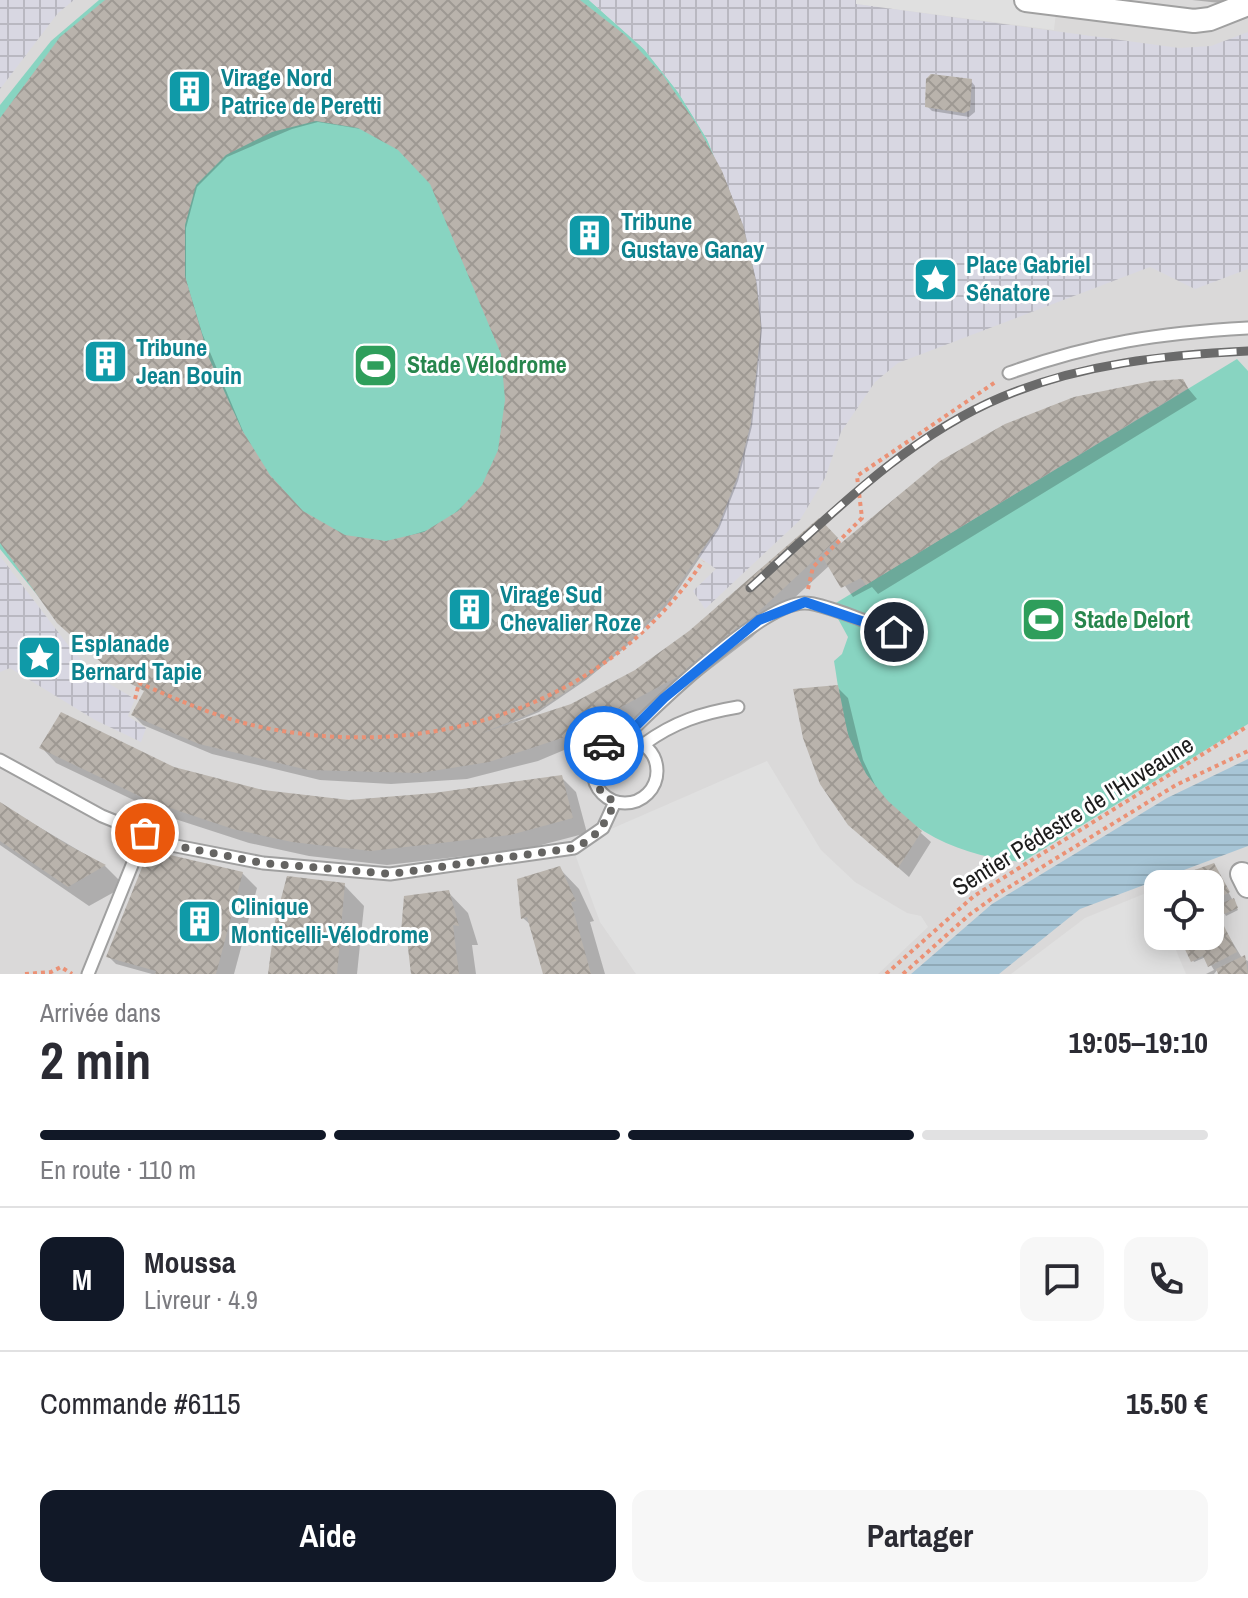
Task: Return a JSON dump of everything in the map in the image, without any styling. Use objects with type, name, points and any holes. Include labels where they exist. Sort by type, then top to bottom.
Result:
[{"type":"street","points":[[1026,0],[1194,21],[1210,19],[1248,4]]},
{"type":"lane","points":[[1009,373],[1070,351],[1157,334],[1248,328]]},
{"type":"lane","points":[[624,738],[644,744],[656,761],[654,787],[632,802],[615,802],[596,785],[593,764],[604,746],[624,738],[664,698],[759,620],[805,602],[894,632]]},
{"type":"lane","points":[[644,744],[666,727],[687,718],[738,707]]},
{"type":"lane","points":[[0,760],[102,816],[176,846],[263,863],[390,874],[574,848],[588,842],[603,828],[615,802]]},
{"type":"lane","points":[[88,974],[145,833]]},
{"type":"path","points":[[805,602],[813,567],[862,518],[857,476],[1009,373]]},
{"type":"path","points":[[135,699],[139,683],[220,715],[270,729],[374,740],[419,736],[477,722],[538,701],[634,642],[666,612],[703,561]]},
{"type":"path","name":"Sentier Pédestre de l'Huveaune","points":[[886,974],[974,896],[1248,726]]},
{"type":"path","points":[[903,974],[969,915],[1001,892],[1176,785],[1248,751]]},
{"type":"path","points":[[25,974],[51,972],[61,967],[72,974]]},
{"type":"shaded area","points":[[0,0],[1248,0],[1248,974],[0,974]]},
{"type":"shaded area","points":[[0,0],[74,0],[58,13],[0,89]]},
{"type":"shaded area","name":"Place Gabriel Sénatore","points":[[589,0],[856,0],[856,4],[1179,48],[1211,46],[1248,32],[1248,269],[1195,289],[1150,267],[898,363],[875,382],[841,432],[825,478],[800,520],[705,609],[693,591],[716,569],[687,548],[738,215],[707,139],[678,92],[644,49]],"holes":[[[931,74],[971,79],[970,110],[964,113],[925,107],[926,79]]]},
{"type":"shaded area","points":[[856,0],[1026,0],[1057,4],[1054,30],[855,4]]},
{"type":"shaded area","name":"Esplanade Bernard Tapie","points":[[0,556],[71,649],[101,679],[135,699],[128,716],[146,728],[141,742],[95,720],[10,668],[0,672]]},
{"type":"shaded area","points":[[767,761],[821,850],[855,882],[907,913],[921,916],[928,927],[878,974],[636,974],[600,922],[572,846]]},
{"type":"shaded area","points":[[1144,894],[1144,950],[1176,950],[1186,974],[1011,974],[1085,918]]},
{"type":"green space","name":"Stade Vélodrome","points":[[99,0],[589,0],[644,49],[678,92],[707,139],[738,215],[721,484],[51,612],[0,549],[0,105],[51,41]]},
{"type":"green space","name":"Stade Delort","points":[[1237,359],[1248,371],[1248,724],[1022,862],[965,850],[939,840],[915,825],[893,808],[875,787],[859,762],[848,734],[834,661],[842,654],[848,637],[831,606]]},
{"type":"water","points":[[1248,759],[1248,846],[1184,870],[1144,870],[1144,885],[1080,909],[999,974],[911,974],[992,904],[1167,798]]},
{"type":"building","name":"Stade Vélodrome","points":[[105,0],[580,0],[625,35],[663,75],[697,125],[722,171],[743,225],[756,281],[761,327],[751,423],[737,478],[718,527],[668,600],[626,644],[585,679],[537,711],[482,733],[571,704],[635,670],[689,631],[819,518],[838,538],[742,627],[677,677],[565,737],[489,762],[420,773],[308,770],[199,744],[131,715],[144,691],[115,675],[57,623],[0,543],[0,118],[60,37]],"holes":[[[316,121],[358,128],[398,150],[430,184],[501,354],[505,400],[498,450],[482,485],[458,511],[424,532],[386,541],[345,535],[303,511],[270,475],[242,430],[209,358],[185,276],[185,225],[196,185],[226,155],[272,132]]]},
{"type":"building","points":[[931,74],[972,79],[970,110],[964,113],[925,107],[926,79]]},
{"type":"building","points":[[1183,379],[1188,388],[866,585],[861,578],[841,588],[823,558],[940,461],[1005,424],[1074,397],[1152,381]]},
{"type":"building","points":[[838,685],[848,735],[866,774],[888,801],[922,831],[898,868],[848,825],[820,784],[803,738],[793,689]]},
{"type":"building","points":[[61,712],[174,767],[263,790],[349,800],[434,793],[562,775],[573,818],[510,835],[371,851],[292,842],[233,829],[152,802],[39,748]]},
{"type":"building","points":[[0,802],[106,865],[68,887],[0,841]]},
{"type":"building","points":[[149,850],[243,872],[216,974],[155,974],[156,971],[106,957]]},
{"type":"building","points":[[1214,863],[1218,870],[1195,870]]},
{"type":"building","points":[[560,866],[576,901],[571,902],[591,974],[543,974],[527,917],[521,919],[517,879]]},
{"type":"building","points":[[287,876],[345,883],[337,974],[268,974],[275,921]]},
{"type":"building","points":[[1224,881],[1230,892],[1224,895]]},
{"type":"building","points":[[449,890],[459,926],[453,925],[459,974],[411,974],[406,931],[401,932],[404,896]]},
{"type":"building","points":[[1234,898],[1238,908],[1224,914],[1224,902]]},
{"type":"building","points":[[1224,926],[1237,952],[1208,967],[1203,956],[1191,962],[1185,950],[1224,950]]},
{"type":"building","points":[[1245,955],[1248,974],[1218,974],[1216,969]]},
{"type":"railway","points":[[750,588],[868,482],[932,434],[966,414],[1032,386],[1092,369],[1186,355],[1248,351]]},
{"type":"way so far","points":[[145,833],[176,846],[263,863],[390,874],[574,848],[588,842],[603,828],[615,802],[602,794],[593,775],[593,764],[604,746]]},
{"type":"place","name":"Virage Nord Patrice de Peretti","points":[[190,92]]},
{"type":"place","name":"Tribune Gustave Ganay","points":[[590,236]]},
{"type":"place","name":"Place Gabriel Sénatore","points":[[935,279]]},
{"type":"place","name":"Tribune Jean Bouin","points":[[105,362]]},
{"type":"place","name":"Stade Vélodrome","points":[[376,365]]},
{"type":"place","name":"Virage Sud Chevalier Roze","points":[[469,609]]},
{"type":"place","name":"Stade Delort","points":[[1043,620]]},
{"type":"place","name":"Esplanade Bernard Tapie","points":[[40,658]]},
{"type":"place","name":"Clinique Monticelli-Vélodrome","points":[[200,921]]},
{"type":"route","points":[[604,746],[624,738],[664,698],[759,620],[805,602],[894,632]]}]
